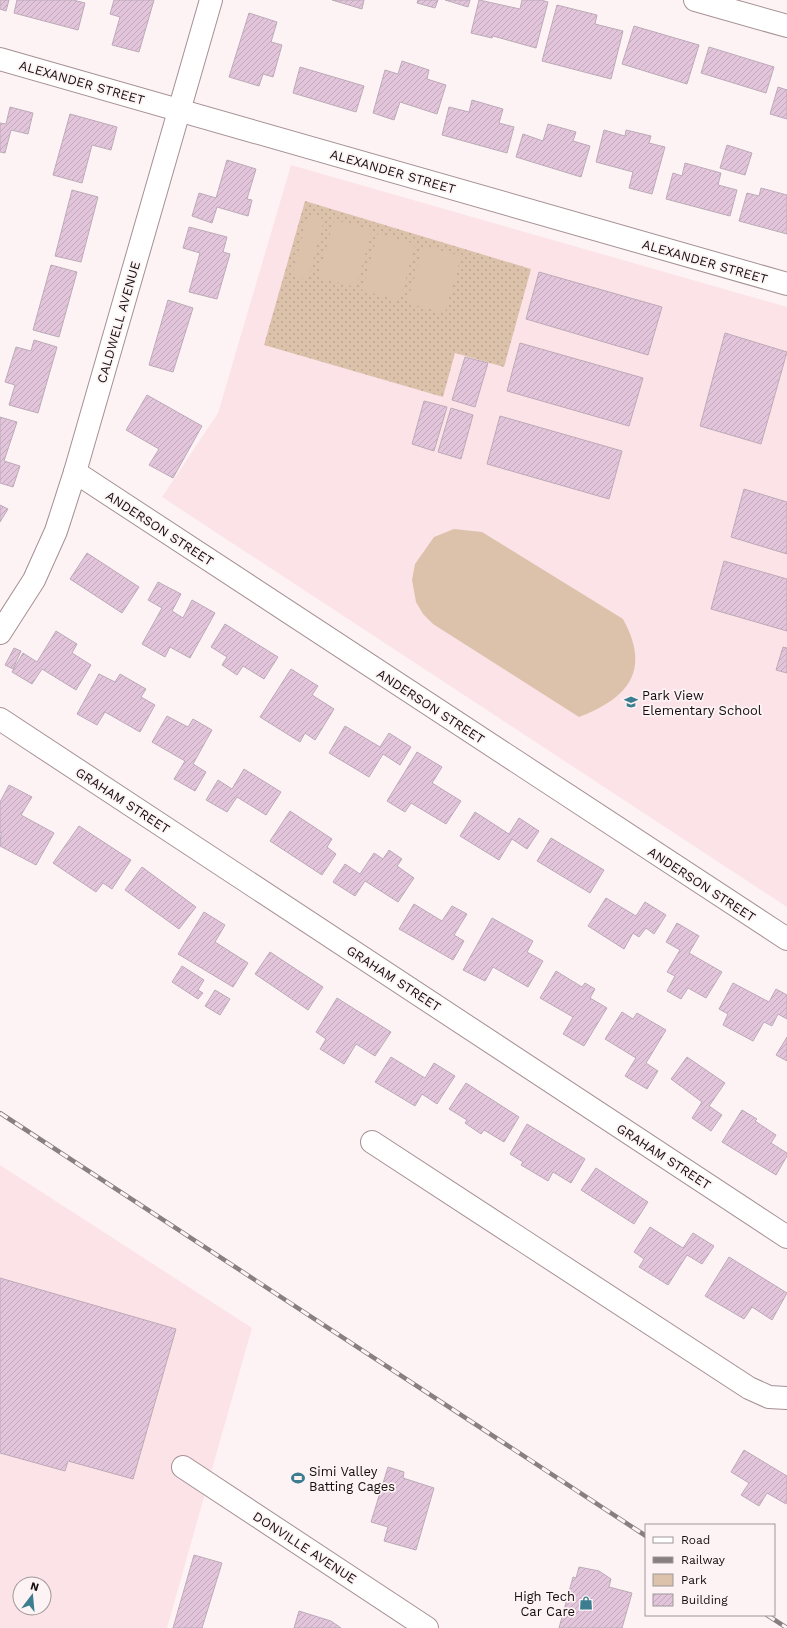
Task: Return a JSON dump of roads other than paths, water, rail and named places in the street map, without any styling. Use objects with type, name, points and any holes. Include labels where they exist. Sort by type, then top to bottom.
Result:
[{"type":"street","name":"CALDWELL AVENUE","points":[[0,633],[37,573],[56,531],[75,472],[211,0]]},
{"type":"street","points":[[695,0],[787,26]]},
{"type":"street","name":"ALEXANDER STREET","points":[[0,59],[787,284]]},
{"type":"street","name":"ANDERSON STREET","points":[[75,472],[787,939]]},
{"type":"street","name":"GRAHAM STREET","points":[[0,719],[787,1237]]},
{"type":"street","points":[[372,1142],[749,1388],[769,1398],[787,1398]]},
{"type":"street","name":"DONVILLE AVENUE","points":[[183,1467],[427,1628]]},
{"type":"railway","points":[[0,1113],[645,1535]]},
{"type":"railway","points":[[769,1616],[787,1628]]},
{"type":"place","name":"Park View Elementary School","points":[[631,702]]},
{"type":"place","name":"Simi Valley Batting Cages","points":[[298,1478]]},
{"type":"place","name":"High Tech Car Care","points":[[586,1603]]}]
